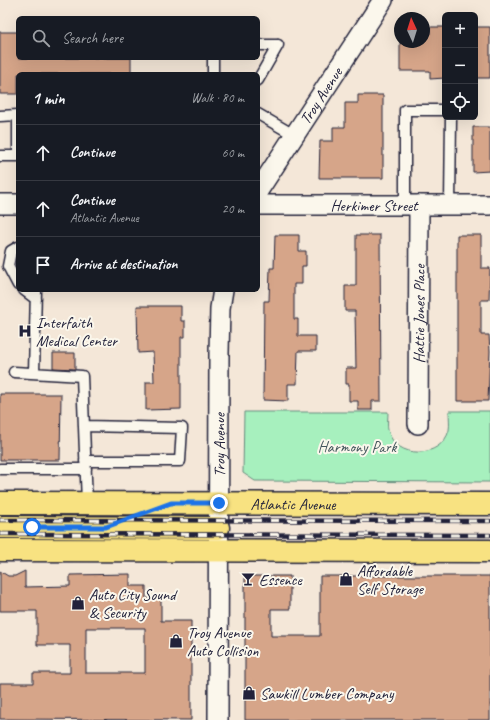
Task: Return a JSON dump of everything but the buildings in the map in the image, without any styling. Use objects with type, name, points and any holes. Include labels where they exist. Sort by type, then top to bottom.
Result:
[{"type":"main road","name":"Atlantic Avenue","points":[[0,503],[490,504]]},
{"type":"main road","points":[[106,527],[171,503]]},
{"type":"main road","points":[[0,527],[218,528]]},
{"type":"main road","points":[[0,544],[32,527]]},
{"type":"main road","points":[[0,550],[490,551]]},
{"type":"street","name":"Troy Avenue","points":[[260,188],[383,0]]},
{"type":"street","points":[[0,204],[16,204]]},
{"type":"street","name":"Herkimer Street","points":[[260,205],[490,205]]},
{"type":"street","name":"Hattie Jones Place","points":[[412,205],[418,424]]},
{"type":"street","name":"Troy Avenue","points":[[218,720],[220,315],[223,292]]},
{"type":"lane","points":[[260,45],[278,45],[260,76]]},
{"type":"lane","points":[[213,60],[213,72]]},
{"type":"lane","points":[[412,205],[405,110],[442,110]]},
{"type":"lane","points":[[0,116],[16,115]]},
{"type":"lane","points":[[260,115],[294,135]]},
{"type":"lane","points":[[450,205],[451,120]]},
{"type":"lane","points":[[0,156],[16,156]]},
{"type":"lane","points":[[16,248],[11,251],[8,266],[16,281]]},
{"type":"lane","points":[[34,373],[36,295]]},
{"type":"lane","points":[[14,372],[82,376],[87,503]]},
{"type":"lane","points":[[0,469],[180,461],[182,428],[84,426]]},
{"type":"green space","name":"Harmony Park","points":[[449,411],[490,411],[490,482],[255,481],[243,473],[244,412],[388,412],[388,430],[392,440],[400,447],[409,451],[418,452],[428,451],[438,446],[445,440],[449,430]]},
{"type":"railway","points":[[0,520],[490,521]]},
{"type":"railway","points":[[0,534],[490,535]]},
{"type":"place","name":"Interfaith Medical Center","points":[[25,331]]},
{"type":"place","name":"Essence","points":[[248,579]]},
{"type":"place","name":"Affordable Self Storage","points":[[346,579]]},
{"type":"place","name":"Auto City Sound & Security","points":[[78,603]]},
{"type":"place","name":"Troy Avenue Auto Collision","points":[[176,641]]},
{"type":"place","name":"Sawkill Lumber Company","points":[[249,693]]},
{"type":"route","points":[[32,527],[106,527],[171,503],[219,503]]}]
